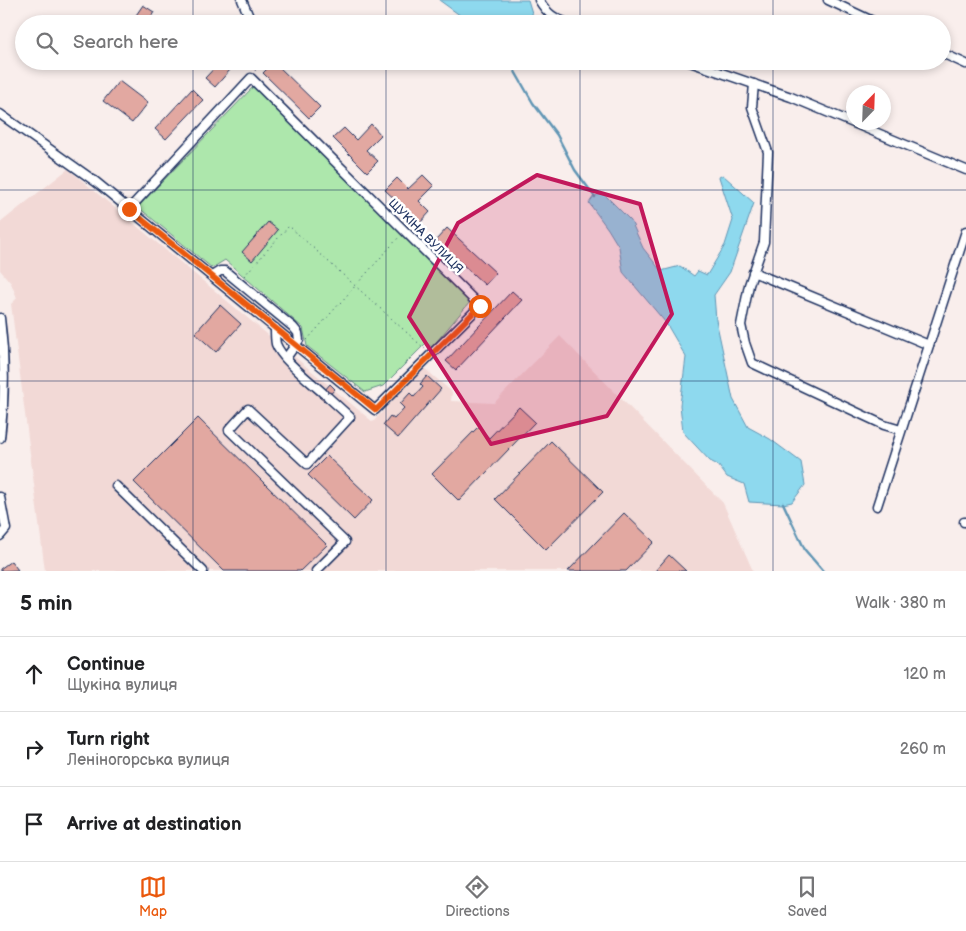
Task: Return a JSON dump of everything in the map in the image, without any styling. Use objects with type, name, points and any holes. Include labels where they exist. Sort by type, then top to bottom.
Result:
[{"type":"street","points":[[242,0],[248,15]]},
{"type":"street","points":[[539,0],[545,10],[551,15]]},
{"type":"street","points":[[828,0],[860,15]]},
{"type":"street","points":[[951,57],[966,64]]},
{"type":"street","points":[[713,70],[791,97],[966,170]]},
{"type":"street","points":[[129,209],[251,78]]},
{"type":"street","name":"ЩУКІНА ВУЛИЦЯ","points":[[251,78],[480,306],[376,410],[298,347]]},
{"type":"street","points":[[754,84],[752,107],[768,152],[764,242],[749,285],[741,325],[752,363],[884,425],[902,430]]},
{"type":"street","points":[[0,114],[78,168],[298,347]]},
{"type":"street","points":[[877,506],[966,231]]},
{"type":"street","points":[[212,276],[220,271],[225,271],[294,327],[298,333],[298,347],[286,358]]},
{"type":"street","points":[[753,272],[929,345]]},
{"type":"street","points":[[0,318],[3,342],[0,438]]},
{"type":"street","points":[[275,328],[276,343],[286,358],[350,418],[307,464],[248,409],[228,430],[345,542],[316,571]]},
{"type":"street","points":[[116,486],[203,571]]},
{"type":"street","points":[[0,498],[6,529],[0,536]]},
{"type":"path","points":[[251,78],[255,70]]},
{"type":"path","points":[[239,282],[289,226],[431,354]]},
{"type":"path","points":[[298,347],[405,231]]},
{"type":"highlighted area","points":[[537,175],[640,204],[672,314],[607,416],[491,444],[409,317],[458,223]]},
{"type":"shaded area","points":[[68,169],[373,422],[423,367],[452,392],[451,401],[494,403],[560,336],[723,503],[753,571],[45,571],[11,304],[17,298],[11,283],[0,270],[0,223]]},
{"type":"green space","points":[[253,87],[470,302],[432,347],[426,343],[383,386],[365,392],[307,346],[303,328],[225,260],[212,268],[138,207]]},
{"type":"water","points":[[439,0],[528,0],[533,15],[460,15]]},
{"type":"water","points":[[723,175],[754,203],[730,272],[714,295],[716,320],[733,399],[748,427],[770,439],[801,462],[805,485],[792,502],[783,504],[749,502],[744,484],[727,477],[718,465],[710,461],[683,432],[680,405],[686,357],[666,323],[623,272],[619,247],[589,203],[594,196],[604,194],[631,221],[643,248],[661,271],[680,266],[694,276],[698,271],[707,275],[725,245],[733,220],[719,177]]},
{"type":"building","points":[[143,5],[154,12],[152,15],[136,15]]},
{"type":"building","points":[[213,70],[230,70],[215,87],[205,78]]},
{"type":"building","points":[[266,70],[282,70],[320,107],[309,118],[263,73]]},
{"type":"building","points":[[119,81],[148,103],[132,123],[103,101]]},
{"type":"building","points":[[192,89],[203,100],[166,139],[155,129]]},
{"type":"building","points":[[371,124],[381,135],[366,150],[378,161],[367,172],[333,138],[344,128],[356,140]]},
{"type":"building","points":[[423,175],[434,186],[419,201],[430,212],[420,223],[385,190],[397,178],[408,189]]},
{"type":"building","points":[[268,222],[278,230],[252,261],[242,252]]},
{"type":"building","points":[[447,228],[496,273],[485,285],[436,240]]},
{"type":"building","points":[[512,291],[522,300],[456,370],[446,361]]},
{"type":"building","points":[[220,305],[241,324],[216,352],[195,333]]},
{"type":"building","points":[[427,376],[441,389],[398,438],[383,425],[390,416],[394,419],[404,408],[400,404],[410,393],[414,397],[423,387],[420,384]]},
{"type":"building","points":[[330,384],[335,389],[324,401],[319,397]]},
{"type":"building","points":[[519,407],[535,422],[459,501],[432,474],[478,427],[489,438]]},
{"type":"building","points":[[198,418],[327,545],[300,571],[224,571],[134,482]]},
{"type":"building","points":[[551,441],[603,492],[546,550],[495,499]]},
{"type":"building","points":[[327,456],[373,500],[354,520],[308,475]]},
{"type":"building","points":[[624,513],[654,542],[626,571],[568,571]]},
{"type":"building","points":[[669,555],[686,571],[655,571]]},
{"type":"building","points":[[11,561],[18,570],[0,571],[0,569]]},
{"type":"waterway","points":[[514,70],[533,103],[557,135],[575,170],[595,197]]},
{"type":"waterway","points":[[783,503],[805,550],[823,571]]},
{"type":"route","points":[[129,209],[376,410],[480,306]]}]
